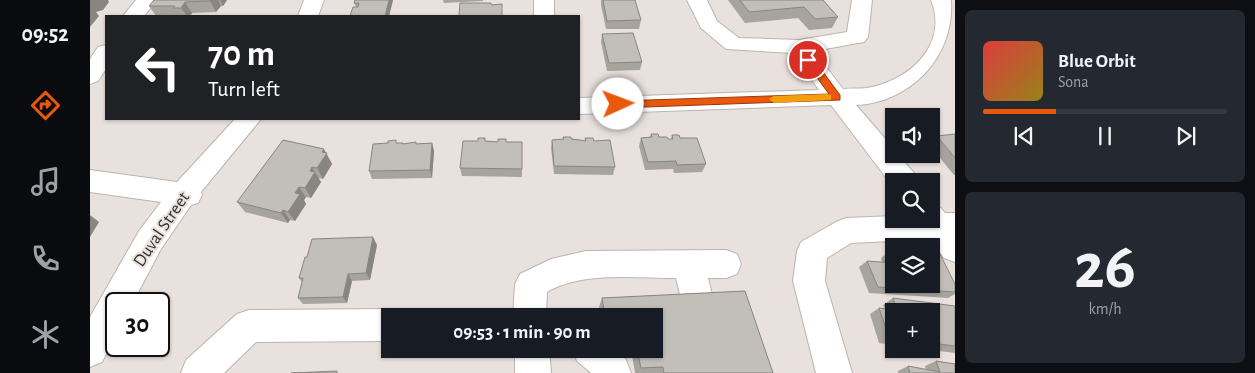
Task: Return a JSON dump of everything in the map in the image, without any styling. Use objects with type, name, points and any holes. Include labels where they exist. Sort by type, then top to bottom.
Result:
[{"type":"street","points":[[134,15],[147,0]]},
{"type":"street","points":[[308,15],[314,0]]},
{"type":"street","points":[[544,0],[544,15]]},
{"type":"street","points":[[697,0],[708,24],[734,44],[799,47],[857,37],[862,0]]},
{"type":"street","points":[[580,106],[868,96],[900,86],[920,75],[940,51],[946,27],[947,7]]},
{"type":"street","points":[[799,47],[836,97],[898,173]]},
{"type":"street","points":[[90,76],[105,54]]},
{"type":"street","points":[[90,86],[105,84]]},
{"type":"street","points":[[90,86],[105,90]]},
{"type":"street","name":"Duval Street","points":[[90,350],[150,240],[248,120]]},
{"type":"street","points":[[90,181],[186,195]]},
{"type":"street","points":[[834,373],[809,281],[812,251],[846,231],[941,222],[955,250]]},
{"type":"street","points":[[530,308],[531,284],[551,273],[586,265],[726,264]]},
{"type":"street","points":[[689,265],[698,303]]},
{"type":"street","points":[[199,373],[249,326],[381,325]]},
{"type":"street","points":[[532,358],[533,373]]},
{"type":"street","points":[[600,358],[613,373]]},
{"type":"building","points":[[154,0],[211,0],[185,2],[181,8],[173,8],[175,6],[149,6]]},
{"type":"building","points":[[355,0],[389,0],[385,15],[350,15],[353,7],[358,7],[359,3],[354,3]]},
{"type":"building","points":[[603,0],[635,0],[641,20],[607,21]]},
{"type":"building","points":[[740,0],[823,0],[838,17],[815,19],[804,7],[749,12]]},
{"type":"building","points":[[460,3],[502,4],[502,15],[459,15]]},
{"type":"building","points":[[633,33],[642,62],[609,63],[602,34]]},
{"type":"building","points":[[651,134],[658,134],[659,137],[667,137],[668,139],[673,139],[672,135],[679,135],[680,138],[697,138],[706,164],[677,165],[676,161],[648,162],[641,138],[652,137]]},
{"type":"building","points":[[955,134],[955,158],[940,140],[940,136]]},
{"type":"building","points":[[563,137],[586,141],[585,138],[593,138],[594,141],[610,140],[615,167],[554,166],[552,140],[564,139]]},
{"type":"building","points":[[478,138],[485,138],[485,141],[498,142],[498,139],[506,139],[506,142],[522,142],[522,169],[460,168],[463,141],[478,141]]},
{"type":"building","points":[[283,140],[324,149],[322,152],[327,153],[317,168],[312,167],[310,171],[315,172],[305,188],[299,187],[295,193],[300,194],[288,212],[283,210],[281,213],[237,202]]},
{"type":"building","points":[[396,140],[396,143],[403,144],[416,142],[416,144],[432,143],[430,170],[369,171],[373,144],[388,143],[388,141]]},
{"type":"building","points":[[373,237],[366,273],[348,274],[343,297],[298,298],[303,278],[299,278],[312,239]]},
{"type":"building","points":[[940,254],[955,284],[955,292],[940,291]]},
{"type":"building","points":[[867,261],[885,262],[885,287],[878,287]]},
{"type":"building","points":[[745,291],[773,373],[664,373],[663,367],[641,368],[639,358],[663,358],[663,308],[604,308],[602,298]]},
{"type":"building","points":[[893,298],[932,303],[895,303]]},
{"type":"building","points":[[940,304],[955,306],[955,346],[940,344]]},
{"type":"building","points":[[879,308],[885,309],[885,325]]},
{"type":"building","points":[[936,361],[955,364],[955,373],[910,373],[908,366],[940,372]]},
{"type":"building","points":[[337,371],[337,373],[291,373]]},
{"type":"slow traffic","points":[[774,99],[827,98]]},
{"type":"route","points":[[618,104],[836,97],[808,60]]}]
